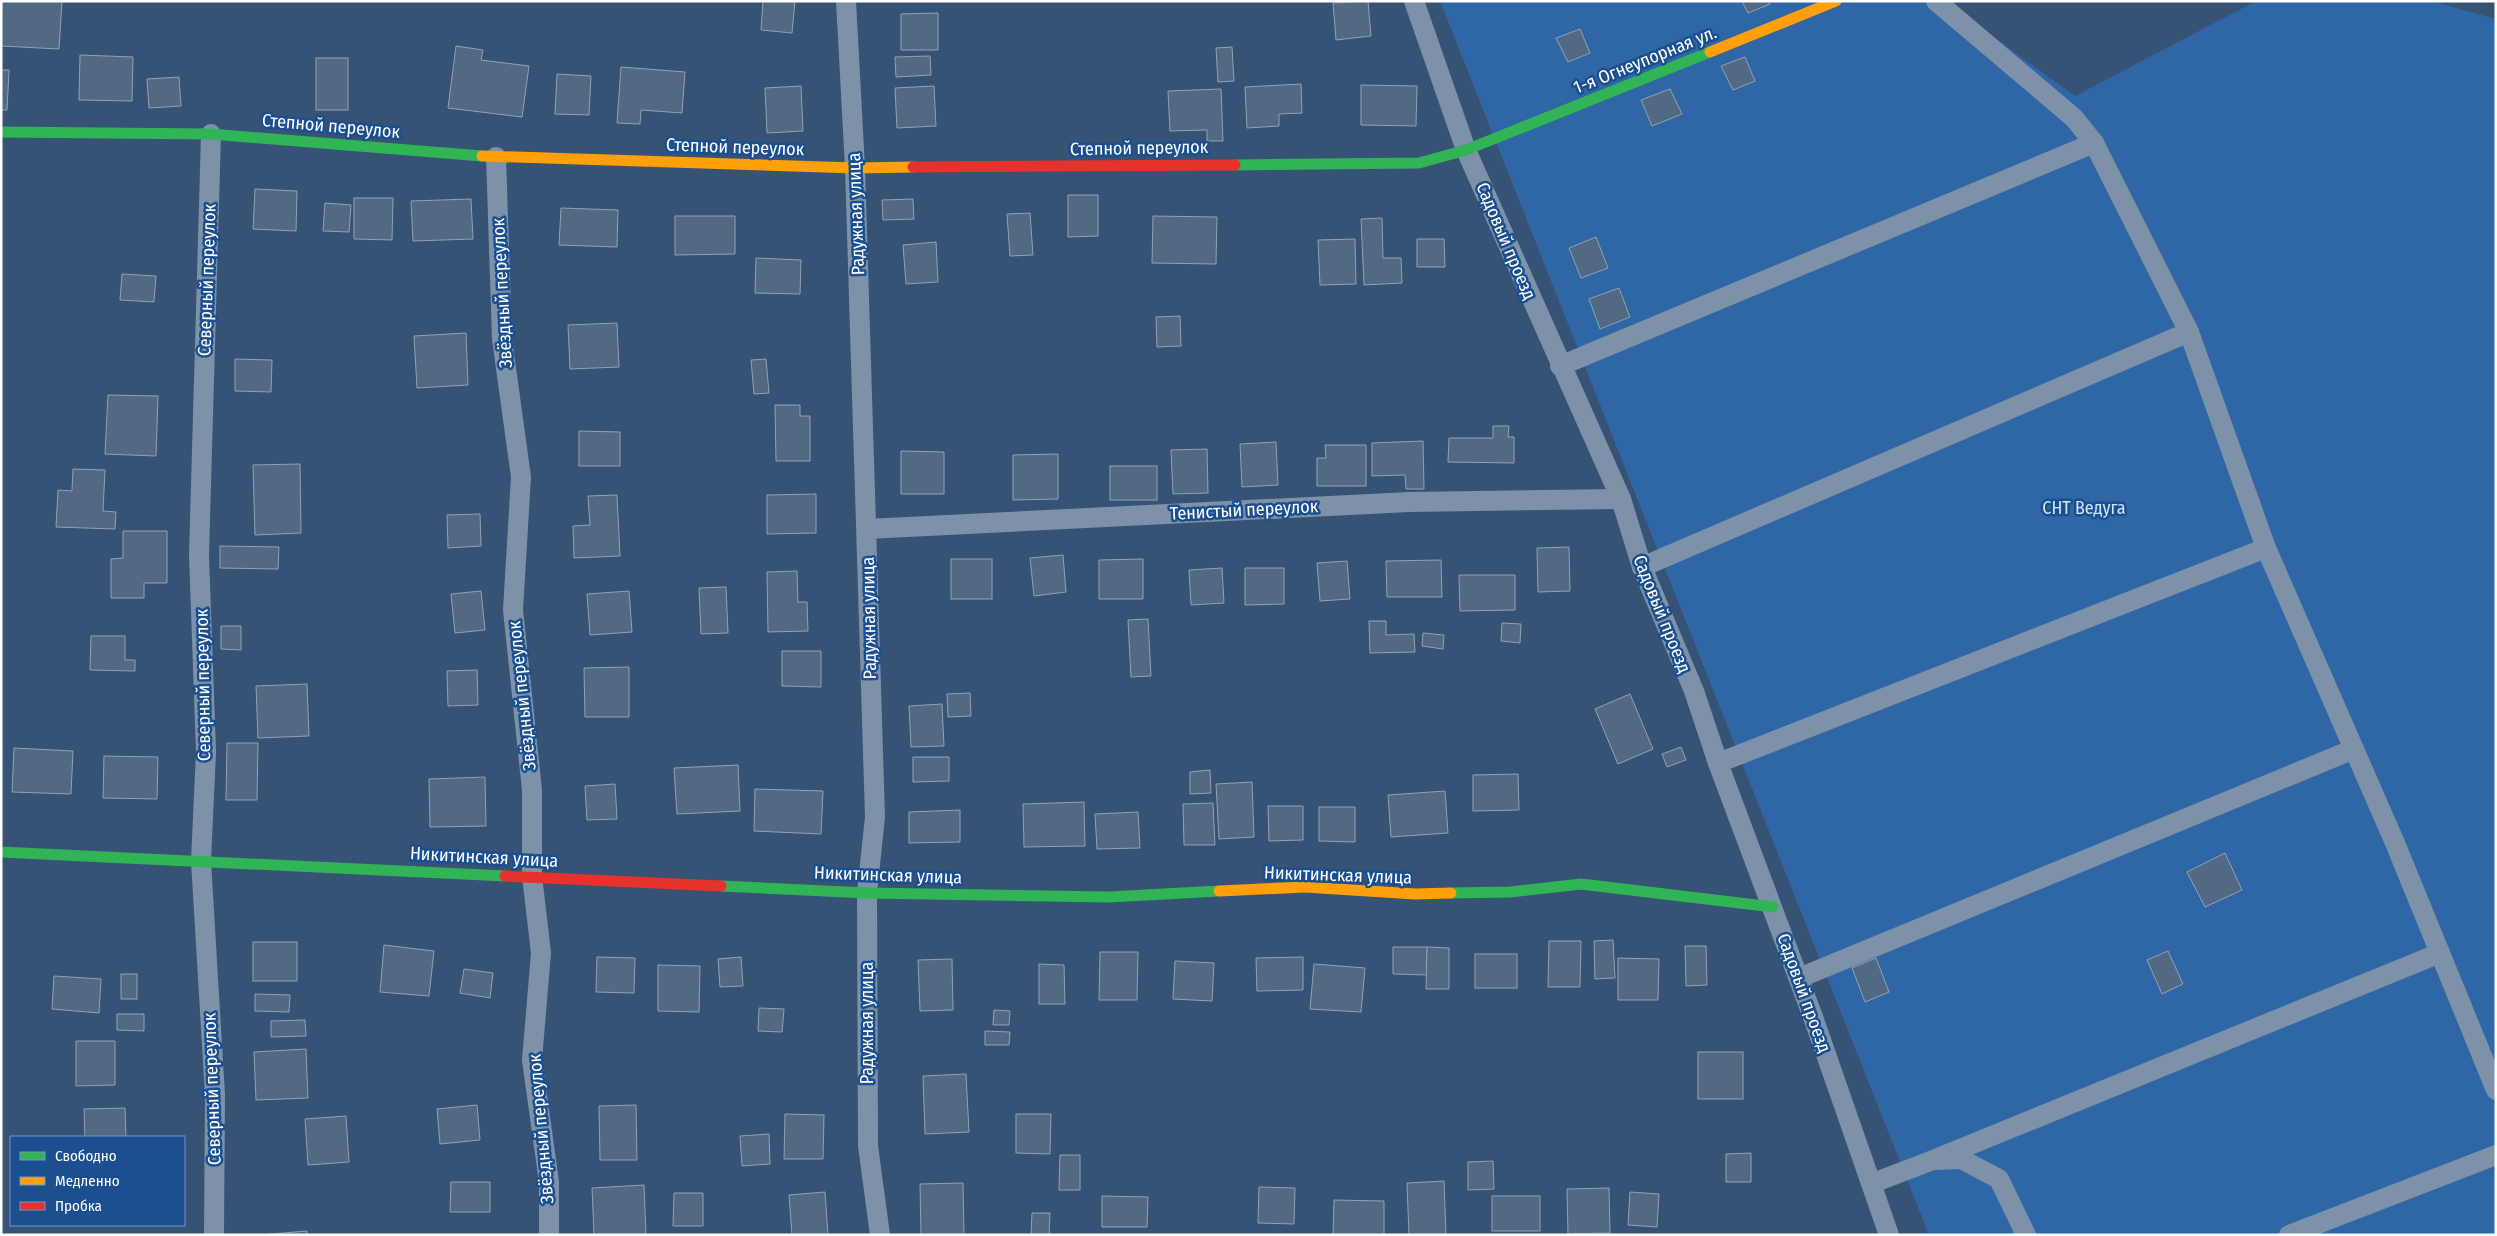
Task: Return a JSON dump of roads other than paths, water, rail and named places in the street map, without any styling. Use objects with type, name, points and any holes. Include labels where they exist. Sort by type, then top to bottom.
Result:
[{"type":"street","name":"Радужная улица","points":[[846,1],[855,168],[875,817],[867,893],[868,1146],[880,1235]]},
{"type":"street","name":"Садовый проезд","points":[[1414,1],[1466,150],[1560,366],[1621,499],[1642,568],[1694,691],[1718,763],[1773,907],[1873,1183],[1889,1235]]},
{"type":"street","name":"1-я Огнеупорная ул.","points":[[1466,150],[1836,1]]},
{"type":"street","points":[[1936,1],[2074,118],[2094,143],[2159,276],[2189,332],[2266,548],[2354,749],[2496,1090]]},
{"type":"street","name":"Степной переулок","points":[[1,132],[211,134],[496,157],[855,168],[1419,163],[1466,150]]},
{"type":"street","name":"Северный переулок","points":[[211,134],[199,555],[206,752],[201,861],[214,1095],[214,1235]]},
{"type":"street","points":[[1560,366],[2094,143]]},
{"type":"street","name":"Звёздный переулок","points":[[496,157],[502,339],[521,477],[513,610],[532,790],[532,876],[541,953],[532,1060],[549,1182],[549,1235]]},
{"type":"street","points":[[1642,568],[2189,332]]},
{"type":"street","name":"Тенистый переулок","points":[[867,529],[1409,502],[1621,499]]},
{"type":"street","points":[[1718,763],[2266,548]]},
{"type":"street","points":[[1799,978],[2354,749]]},
{"type":"street","name":"Никитинская улица","points":[[1,852],[867,893],[1109,897],[1306,887],[1415,894],[1510,892],[1582,884],[1773,907]]},
{"type":"street","points":[[1873,1183],[2440,953]]},
{"type":"street","points":[[2289,1235],[2496,1155]]},
{"type":"street","points":[[1933,1160],[1961,1159],[1999,1179],[2026,1235]]},
{"type":"park label","name":"СНТ Ведуга","points":[[2084,508]]}]
